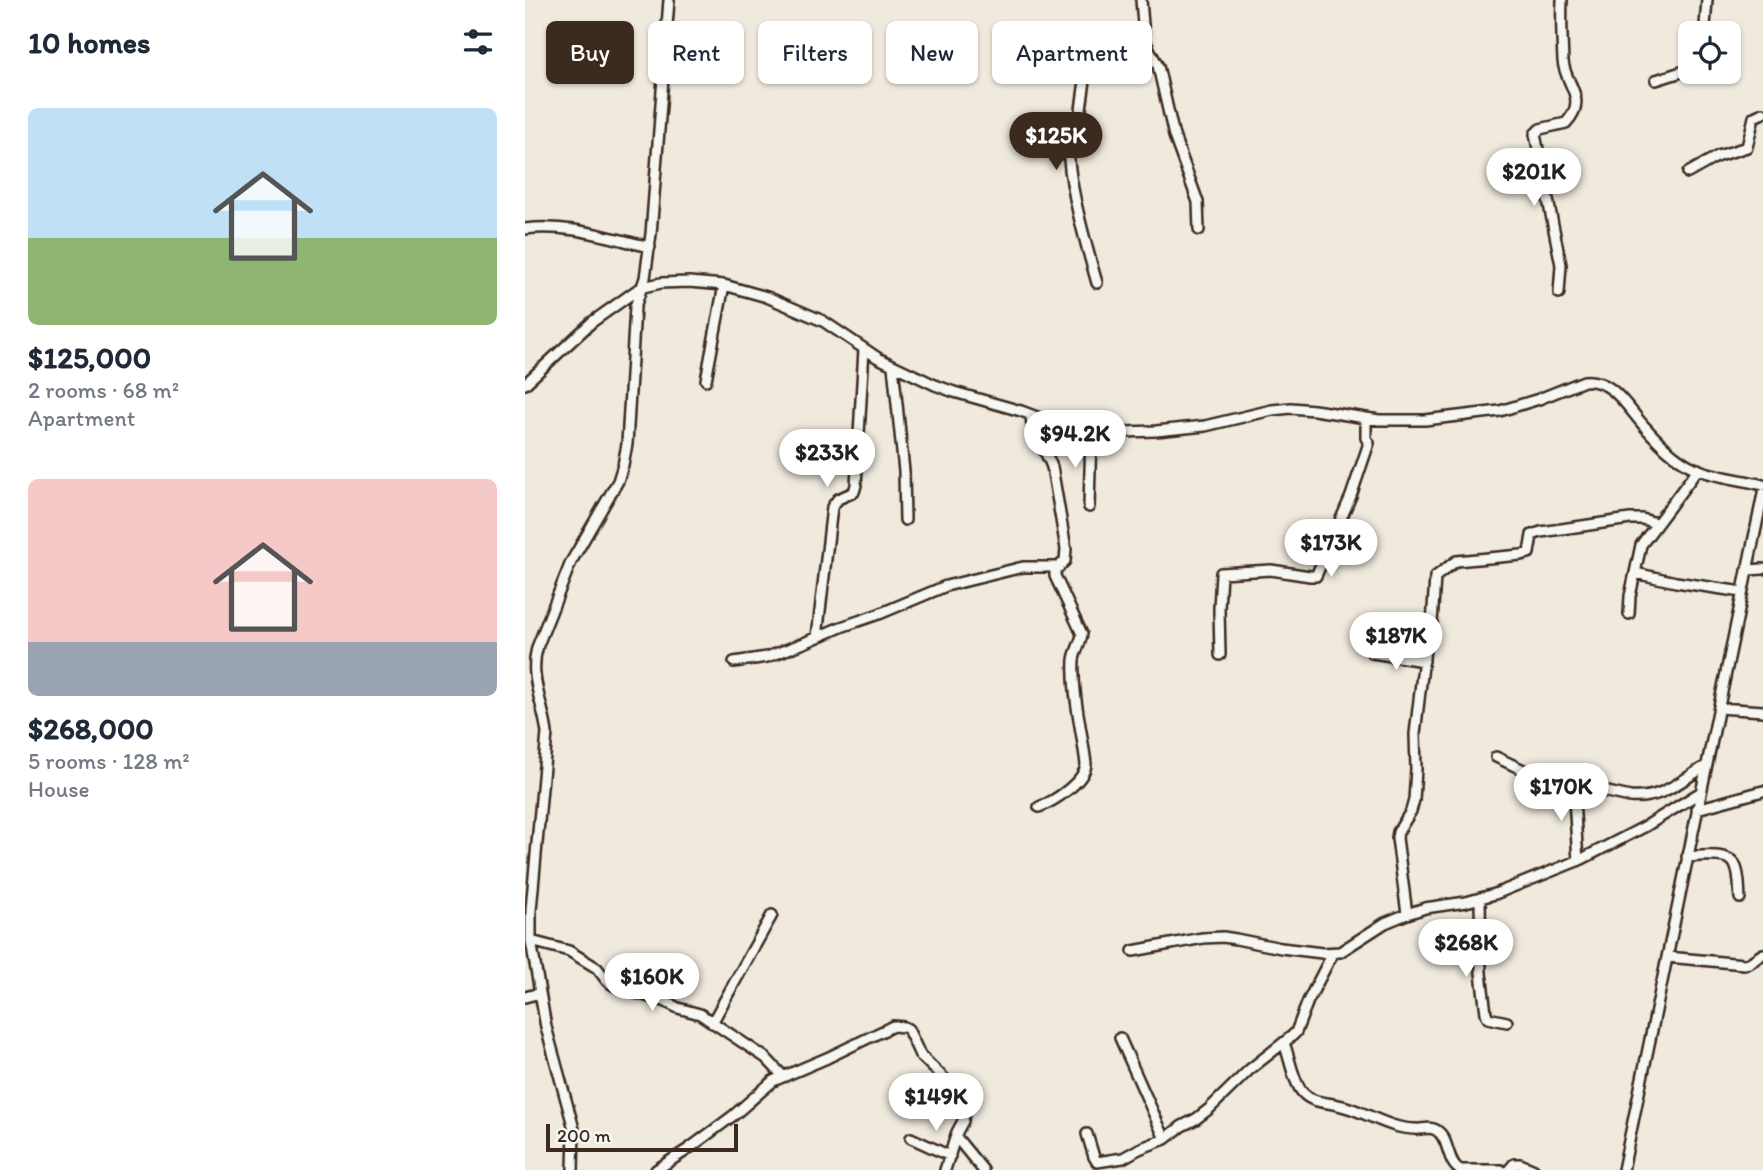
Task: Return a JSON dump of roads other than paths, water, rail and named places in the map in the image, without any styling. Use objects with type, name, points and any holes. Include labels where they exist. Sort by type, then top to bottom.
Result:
[{"type":"street","points":[[573,1170],[573,1129],[546,1027],[531,941],[530,875],[547,733],[535,683],[535,656],[571,562],[618,481],[623,465],[627,444],[635,307],[643,287],[650,247],[669,0]]},
{"type":"street","points":[[1142,0],[1144,21]]},
{"type":"street","points":[[1559,293],[1561,265],[1535,134],[1540,129],[1566,123],[1574,111],[1576,97],[1563,64],[1562,0]]},
{"type":"street","points":[[1705,21],[1707,0]]},
{"type":"street","points":[[1152,54],[1159,66],[1174,136],[1198,202],[1199,230]]},
{"type":"street","points":[[1656,79],[1678,73]]},
{"type":"street","points":[[1084,84],[1080,117],[1070,137],[1069,162],[1097,283]]},
{"type":"street","points":[[1688,173],[1718,156],[1747,146],[1754,117],[1763,113]]},
{"type":"street","points":[[525,229],[542,227],[571,230],[650,247]]},
{"type":"street","points":[[525,384],[619,301],[643,287],[661,282],[689,282],[724,285],[768,297],[798,309],[893,366],[935,385],[1070,429],[1091,433],[1205,426],[1291,408],[1379,421],[1425,421],[1500,411],[1591,380],[1616,394],[1667,449],[1687,464],[1763,485]]},
{"type":"street","points":[[706,380],[724,285]]},
{"type":"street","points":[[817,638],[832,507],[838,499],[851,495],[856,485],[864,349]]},
{"type":"street","points":[[893,366],[904,471],[905,520]]},
{"type":"street","points":[[1031,415],[1033,430],[1052,467],[1066,550],[1065,561],[1055,570],[1055,576],[1082,634],[1074,663],[1086,770],[1080,779],[1052,801],[1039,807]]},
{"type":"street","points":[[1220,655],[1221,573],[1271,569],[1316,576],[1351,496],[1369,443],[1366,438],[1366,419]]},
{"type":"street","points":[[1089,507],[1091,433]]},
{"type":"street","points":[[1629,614],[1640,545],[1698,469]]},
{"type":"street","points":[[1622,1169],[1763,494]]},
{"type":"street","points":[[1407,914],[1397,838],[1414,800],[1415,734],[1425,649],[1432,624],[1434,582],[1440,573],[1456,561],[1529,553],[1532,535],[1541,531],[1630,519],[1656,523]]},
{"type":"street","points":[[734,662],[759,659],[946,586],[1023,567],[1059,566]]},
{"type":"street","points":[[1747,570],[1763,569]]},
{"type":"street","points":[[1635,573],[1742,592]]},
{"type":"street","points":[[1372,653],[1425,661]]},
{"type":"street","points":[[1719,708],[1763,711]]},
{"type":"street","points":[[1496,757],[1536,776],[1642,798],[1660,794],[1706,766]]},
{"type":"street","points":[[1573,783],[1578,861]]},
{"type":"street","points":[[1697,809],[1763,790]]},
{"type":"street","points":[[1133,951],[1223,937],[1281,948],[1333,953],[1347,948],[1385,923],[1407,914],[1480,898],[1578,861],[1646,826],[1701,792]]},
{"type":"street","points":[[1687,856],[1720,856],[1732,860],[1737,871],[1740,898]]},
{"type":"street","points":[[1480,898],[1481,973],[1486,1013],[1491,1019],[1507,1022]]},
{"type":"street","points":[[712,1023],[772,915]]},
{"type":"street","points":[[531,941],[569,951],[597,968],[613,985],[694,1012],[766,1058],[783,1076]]},
{"type":"street","points":[[1089,1170],[1099,1162],[1123,1158],[1165,1139],[1209,1109],[1249,1070],[1284,1043],[1296,1032],[1308,1001],[1333,953]]},
{"type":"street","points":[[1667,957],[1744,964],[1763,954]]},
{"type":"street","points":[[525,997],[540,993]]},
{"type":"street","points":[[656,1170],[702,1139],[765,1087],[783,1076],[893,1026],[908,1030],[920,1055],[954,1088],[963,1105],[964,1114],[945,1170]]},
{"type":"street","points":[[1120,1038],[1165,1139]]},
{"type":"street","points":[[1284,1043],[1297,1082],[1307,1097],[1347,1107],[1395,1126],[1432,1128],[1440,1133],[1455,1167],[1461,1170],[1501,1170]]},
{"type":"street","points":[[1087,1135],[1094,1157],[1099,1162]]},
{"type":"street","points":[[956,1137],[983,1170]]},
{"type":"street","points":[[911,1138],[950,1156]]},
{"type":"street","points":[[1509,1170],[1514,1164],[1520,1164],[1534,1170]]}]
